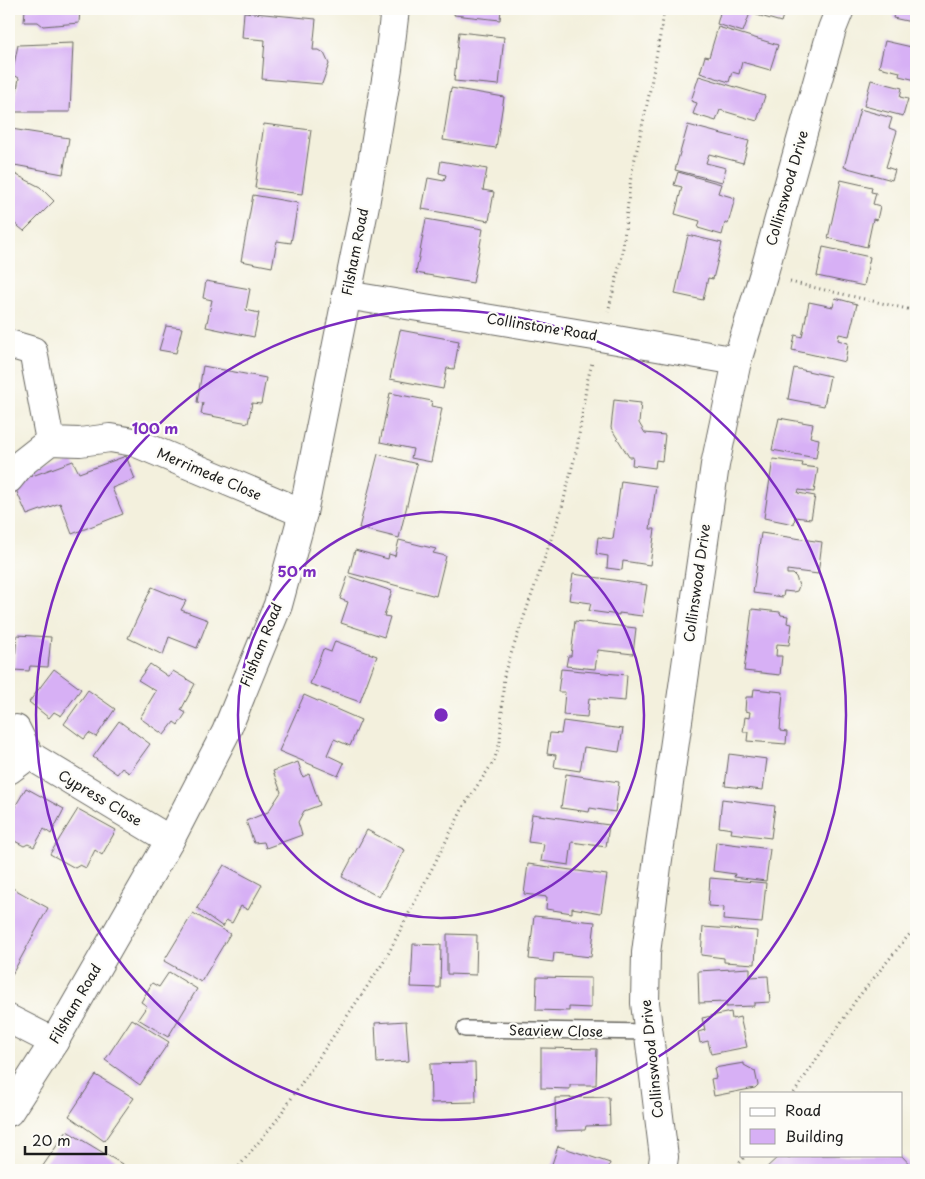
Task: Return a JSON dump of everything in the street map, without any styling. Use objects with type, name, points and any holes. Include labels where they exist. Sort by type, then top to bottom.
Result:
[{"type":"street","name":"Filsham Road","points":[[9,1112],[54,1042],[170,840],[226,732],[278,604],[303,513],[364,204],[386,78],[395,9]]},
{"type":"street","name":"Collinswood Drive","points":[[662,1170],[664,1157],[645,1003],[646,953],[715,465],[737,361],[763,276],[832,29],[840,9]]},
{"type":"street","name":"Collinstone Road","points":[[346,295],[737,361]]},
{"type":"street","points":[[9,344],[33,351],[50,441],[22,464],[9,479]]},
{"type":"street","name":"Merrimede Close","points":[[50,441],[80,442],[110,438],[134,442],[303,513]]},
{"type":"street","name":"Cypress Close","points":[[16,730],[19,762],[170,840]]},
{"type":"street","points":[[9,1019],[54,1042]]},
{"type":"lane","name":"Seaview Close","points":[[465,1029],[648,1032]]},
{"type":"path","points":[[236,1170],[276,1121],[386,960],[465,804],[494,761],[500,742],[504,674],[561,511],[577,448],[587,382],[613,298],[622,256],[632,176],[665,9]]},
{"type":"path","points":[[763,276],[916,311]]},
{"type":"path","points":[[795,1092],[856,1000],[916,928]]},
{"type":"path","points":[[733,1170],[745,1156]]},
{"type":"building","points":[[25,9],[80,9],[79,23],[43,26],[38,22],[24,22]]},
{"type":"building","points":[[455,9],[501,9],[500,20],[454,15]]},
{"type":"building","points":[[721,9],[785,9],[781,22],[750,13],[743,32],[717,24]]},
{"type":"building","points":[[895,9],[916,9],[916,23],[893,18]]},
{"type":"building","points":[[244,12],[316,19],[313,50],[319,50],[324,53],[329,64],[322,84],[262,79],[265,40],[242,38]]},
{"type":"building","points":[[718,27],[778,45],[770,70],[742,62],[739,74],[732,72],[729,82],[700,73],[705,56],[709,57]]},
{"type":"building","points":[[459,32],[504,37],[499,85],[454,81]]},
{"type":"building","points":[[885,41],[916,48],[916,80],[899,76],[900,72],[879,67]]},
{"type":"building","points":[[73,43],[70,112],[13,112],[19,78],[12,74],[18,45]]},
{"type":"building","points":[[699,76],[765,96],[757,121],[720,110],[716,121],[693,114],[697,103],[691,101]]},
{"type":"building","points":[[871,80],[902,88],[900,97],[908,99],[903,116],[864,106]]},
{"type":"building","points":[[451,88],[504,97],[496,148],[443,140]]},
{"type":"building","points":[[860,109],[892,118],[889,128],[897,131],[886,167],[895,170],[892,180],[844,167]]},
{"type":"building","points":[[264,124],[311,130],[302,194],[255,188]]},
{"type":"building","points":[[688,125],[749,141],[743,163],[709,154],[706,163],[726,168],[722,182],[675,170]]},
{"type":"building","points":[[11,129],[69,138],[63,174],[9,164]]},
{"type":"building","points":[[441,161],[487,169],[483,190],[494,192],[489,221],[422,209],[428,178],[444,181],[446,175],[439,173]]},
{"type":"building","points":[[11,172],[40,187],[54,201],[24,231],[9,219],[9,175]]},
{"type":"building","points":[[678,172],[721,184],[718,193],[735,198],[728,224],[725,223],[722,235],[698,228],[700,221],[675,214],[682,187],[674,185]]},
{"type":"building","points":[[841,180],[872,187],[871,192],[876,193],[873,204],[880,206],[877,220],[873,219],[867,247],[828,238]]},
{"type":"building","points":[[253,195],[298,203],[291,243],[277,241],[272,267],[241,261]]},
{"type":"building","points":[[426,219],[483,229],[473,283],[416,273]]},
{"type":"building","points":[[688,235],[722,243],[713,279],[708,278],[703,300],[675,294]]},
{"type":"building","points":[[823,247],[870,257],[864,286],[817,276]]},
{"type":"building","points":[[206,281],[250,289],[246,310],[259,313],[254,337],[206,327],[212,300],[203,298]]},
{"type":"building","points":[[835,298],[857,304],[849,336],[839,334],[838,340],[848,343],[845,362],[792,350],[795,335],[802,337],[809,302],[833,307]]},
{"type":"building","points":[[166,326],[182,328],[176,353],[159,350]]},
{"type":"building","points":[[400,330],[459,341],[454,369],[447,368],[443,389],[390,379]]},
{"type":"building","points":[[203,366],[266,378],[261,404],[252,403],[248,423],[201,414],[203,403],[197,402]]},
{"type":"building","points":[[794,368],[830,376],[824,406],[788,399]]},
{"type":"building","points":[[390,393],[432,401],[431,406],[442,408],[431,462],[411,458],[413,449],[380,442]]},
{"type":"building","points":[[614,400],[641,403],[639,423],[645,433],[665,435],[662,461],[656,460],[655,468],[632,465],[633,457],[629,457],[611,428]]},
{"type":"building","points":[[779,418],[813,424],[810,437],[819,439],[816,458],[772,450]]},
{"type":"building","points":[[378,454],[417,464],[399,538],[359,528]]},
{"type":"building","points":[[126,456],[135,479],[112,488],[123,514],[72,534],[60,503],[27,515],[13,483],[73,461],[79,473]]},
{"type":"building","points":[[773,459],[803,463],[802,466],[818,468],[814,492],[799,490],[798,493],[815,496],[811,519],[795,517],[794,524],[764,518]]},
{"type":"building","points":[[621,481],[656,486],[650,529],[655,529],[650,565],[623,561],[622,570],[607,568],[608,556],[596,554],[598,537],[613,539]]},
{"type":"building","points":[[761,533],[822,542],[818,574],[787,570],[787,574],[793,574],[796,577],[799,586],[797,591],[784,591],[783,597],[753,593]]},
{"type":"building","points":[[399,540],[436,549],[433,553],[446,556],[436,596],[349,573],[355,550],[388,559],[389,554],[395,556]]},
{"type":"building","points":[[573,574],[647,585],[642,616],[589,611],[591,603],[569,600]]},
{"type":"building","points":[[348,576],[392,591],[384,616],[390,617],[384,637],[341,623],[348,602],[340,599]]},
{"type":"building","points":[[152,587],[186,601],[181,610],[208,620],[197,648],[169,637],[163,655],[128,638]]},
{"type":"building","points":[[752,609],[780,612],[781,615],[788,616],[787,623],[792,624],[789,645],[777,644],[776,656],[782,656],[780,675],[744,671]]},
{"type":"building","points":[[575,621],[636,628],[633,654],[598,650],[595,669],[566,666],[568,656],[571,656]]},
{"type":"building","points":[[17,635],[51,637],[48,667],[30,666],[29,671],[14,670]]},
{"type":"building","points":[[335,641],[377,656],[360,702],[310,684],[323,649],[331,652]]},
{"type":"building","points":[[150,664],[169,677],[173,671],[195,684],[181,710],[186,713],[178,725],[174,722],[164,735],[140,718],[156,691],[138,680]]},
{"type":"building","points":[[54,669],[81,689],[61,716],[54,712],[49,718],[29,702]]},
{"type":"building","points":[[561,669],[627,675],[625,701],[589,698],[587,717],[563,715],[565,692],[558,692]]},
{"type":"building","points":[[754,689],[783,692],[780,731],[787,732],[786,744],[747,741],[748,732],[743,732],[745,717],[749,718],[750,712],[745,711],[746,697],[753,697]]},
{"type":"building","points":[[88,690],[115,709],[96,737],[89,733],[84,739],[64,724]]},
{"type":"building","points":[[304,695],[361,720],[350,746],[334,739],[327,755],[344,763],[338,776],[279,751]]},
{"type":"building","points":[[119,721],[150,744],[129,773],[122,768],[117,774],[93,757]]},
{"type":"building","points":[[563,721],[623,729],[619,752],[584,747],[580,771],[554,767],[556,755],[547,754],[550,733],[561,734]]},
{"type":"building","points":[[729,754],[767,759],[763,790],[725,786]]},
{"type":"building","points":[[298,762],[303,777],[309,774],[320,805],[304,811],[298,822],[302,835],[266,848],[264,842],[254,843],[246,821],[268,812],[281,792],[273,771]]},
{"type":"building","points":[[566,774],[619,782],[615,812],[590,808],[589,812],[561,808]]},
{"type":"building","points":[[26,788],[64,809],[51,834],[44,829],[34,847],[28,844],[24,846],[9,838],[9,817]]},
{"type":"building","points":[[722,799],[775,806],[771,838],[731,833],[732,829],[719,827]]},
{"type":"building","points":[[78,809],[116,830],[102,855],[95,850],[86,868],[80,865],[75,868],[50,854]]},
{"type":"building","points":[[532,814],[609,825],[606,847],[572,842],[569,865],[541,861],[544,844],[528,842]]},
{"type":"building","points":[[367,830],[405,850],[379,897],[342,877]]},
{"type":"building","points":[[716,842],[770,849],[766,881],[734,877],[735,874],[713,871]]},
{"type":"building","points":[[528,864],[607,875],[601,913],[572,908],[572,913],[546,909],[547,897],[524,894]]},
{"type":"building","points":[[224,865],[262,885],[248,910],[241,906],[232,923],[226,920],[223,927],[197,908]]},
{"type":"building","points":[[710,878],[766,883],[762,923],[723,920],[724,907],[708,906]]},
{"type":"building","points":[[9,886],[48,908],[9,980]]},
{"type":"building","points":[[193,913],[230,934],[201,982],[164,961]]},
{"type":"building","points":[[534,916],[595,922],[591,957],[554,953],[553,962],[529,959]]},
{"type":"building","points":[[703,927],[757,931],[755,964],[724,962],[724,958],[701,955]]},
{"type":"building","points":[[447,934],[477,935],[476,975],[447,974]]},
{"type":"building","points":[[413,944],[441,945],[440,988],[411,987]]},
{"type":"building","points":[[750,968],[750,977],[768,976],[770,1002],[754,1003],[754,1006],[726,1007],[726,1002],[699,1003],[698,971]]},
{"type":"building","points":[[169,972],[197,989],[168,1037],[138,1019],[147,1006],[141,1002],[152,983],[159,987]]},
{"type":"building","points":[[537,977],[591,978],[591,1008],[569,1007],[569,1011],[536,1010]]},
{"type":"building","points":[[731,1012],[732,1019],[740,1017],[747,1047],[711,1054],[708,1041],[700,1043],[698,1032],[705,1030],[702,1018]]},
{"type":"building","points":[[132,1019],[169,1042],[140,1085],[105,1060]]},
{"type":"building","points":[[406,1021],[409,1061],[377,1063],[375,1023]]},
{"type":"building","points":[[541,1048],[597,1049],[596,1085],[570,1085],[570,1089],[541,1088]]},
{"type":"building","points":[[475,1063],[476,1102],[431,1103],[430,1064]]},
{"type":"building","points":[[744,1063],[744,1065],[755,1071],[758,1085],[755,1088],[714,1096],[711,1079],[716,1078],[714,1068]]},
{"type":"building","points":[[96,1075],[134,1098],[104,1141],[69,1116]]},
{"type":"building","points":[[609,1097],[610,1125],[586,1126],[585,1130],[556,1131],[555,1098]]},
{"type":"building","points":[[67,1131],[132,1170],[40,1170]]},
{"type":"building","points":[[558,1146],[610,1163],[608,1170],[550,1170]]},
{"type":"building","points":[[779,1156],[788,1156],[789,1158],[791,1156],[902,1156],[915,1170],[764,1170]]}]
